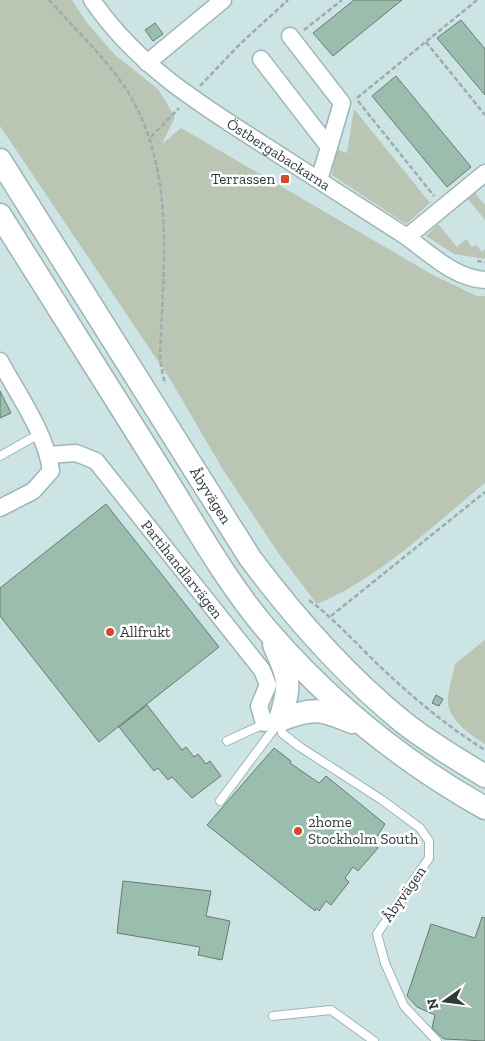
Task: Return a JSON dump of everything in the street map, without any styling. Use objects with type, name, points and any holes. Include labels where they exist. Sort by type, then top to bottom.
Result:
[{"type":"street","name":"Östbergabackarna","points":[[92,0],[109,25],[147,63],[189,98],[407,237],[439,262],[464,275],[485,280]]},
{"type":"street","points":[[147,63],[223,0]]},
{"type":"street","points":[[296,34],[342,103],[319,180]]},
{"type":"street","points":[[261,59],[329,148]]},
{"type":"street","name":"Åbyvägen","points":[[0,160],[245,550],[289,609],[354,679],[404,722],[485,776]]},
{"type":"street","points":[[407,237],[485,173]]},
{"type":"street","name":"Åbyvägen","points":[[0,215],[192,521],[268,631],[313,678],[369,730],[443,784],[485,808]]},
{"type":"street","points":[[0,361],[39,434],[48,455],[50,471],[44,481],[33,491],[0,508]]},
{"type":"street","name":"Partihandlarvägen","points":[[48,455],[76,453],[96,461],[262,670],[268,685],[259,706],[272,722]]},
{"type":"street","points":[[268,631],[289,682],[288,693],[272,722]]},
{"type":"street","points":[[272,722],[308,710],[318,710],[369,730]]},
{"type":"lane","points":[[0,456],[39,434]]},
{"type":"lane","points":[[227,741],[272,722]]},
{"type":"lane","points":[[220,801],[272,722]]},
{"type":"lane","name":"Åbyvägen","points":[[272,722],[282,733],[300,747],[413,822],[429,841],[429,858],[377,934],[385,963],[404,1006],[437,1041]]},
{"type":"lane","points":[[273,1016],[331,1010],[374,1041]]},
{"type":"path","points":[[49,0],[132,98],[151,137],[160,174],[165,211],[160,360],[167,389]]},
{"type":"path","points":[[151,137],[240,44],[288,0]]},
{"type":"path","points":[[296,34],[342,0]]},
{"type":"path","points":[[356,99],[477,0]]},
{"type":"path","points":[[426,42],[485,115]]},
{"type":"path","points":[[350,92],[437,199],[447,205]]},
{"type":"path","points":[[331,616],[485,492]]},
{"type":"path","points":[[306,598],[331,616],[388,674],[464,737],[485,750]]},
{"type":"green space","points":[[0,0],[72,0],[87,23],[115,55],[158,89],[175,117],[162,144],[181,128],[433,275],[477,296],[485,296],[485,483],[384,566],[340,593],[317,604],[279,554],[222,468],[170,379],[0,126]]},
{"type":"green space","points":[[354,109],[430,203],[406,224],[332,175],[335,149],[347,153]]},
{"type":"green space","points":[[475,193],[485,205],[485,220],[468,199]]},
{"type":"green space","points":[[438,224],[457,247],[466,239],[472,247],[476,245],[482,252],[485,249],[485,259],[454,254],[426,236]]},
{"type":"green space","points":[[485,640],[485,744],[457,722],[450,710],[448,699],[455,664]]},
{"type":"building","points":[[354,0],[402,0],[333,56],[313,33]]},
{"type":"building","points":[[461,20],[485,49],[485,95],[437,38]]},
{"type":"building","points":[[155,23],[163,34],[153,41],[145,30]]},
{"type":"building","points":[[396,76],[471,167],[447,187],[372,96]]},
{"type":"building","points":[[0,391],[11,413],[0,418]]},
{"type":"building","name":"Allfrukt","points":[[106,504],[219,647],[99,742],[0,616],[0,588]]},
{"type":"building","points":[[436,695],[443,699],[439,706],[432,703]]},
{"type":"building","points":[[147,705],[182,750],[186,747],[194,757],[198,754],[206,764],[210,761],[221,776],[192,798],[172,777],[168,780],[158,768],[154,771],[119,727]]},
{"type":"building","name":"2home Stockholm South","points":[[274,748],[291,761],[290,763],[319,783],[326,776],[385,824],[373,843],[378,848],[358,871],[353,867],[345,878],[349,882],[331,905],[326,901],[319,911],[316,908],[315,911],[207,825]]},
{"type":"building","points":[[123,881],[211,891],[206,916],[230,921],[222,960],[198,955],[200,947],[117,933]]},
{"type":"building","points":[[482,917],[485,918],[485,1041],[444,1039],[432,1028],[435,1015],[417,1007],[407,996],[431,924],[475,938]]},
{"type":"place","name":"Terrassen","points":[[285,179]]},
{"type":"place","name":"Allfrukt","points":[[110,632]]},
{"type":"place","name":"2home Stockholm South","points":[[298,831]]}]
